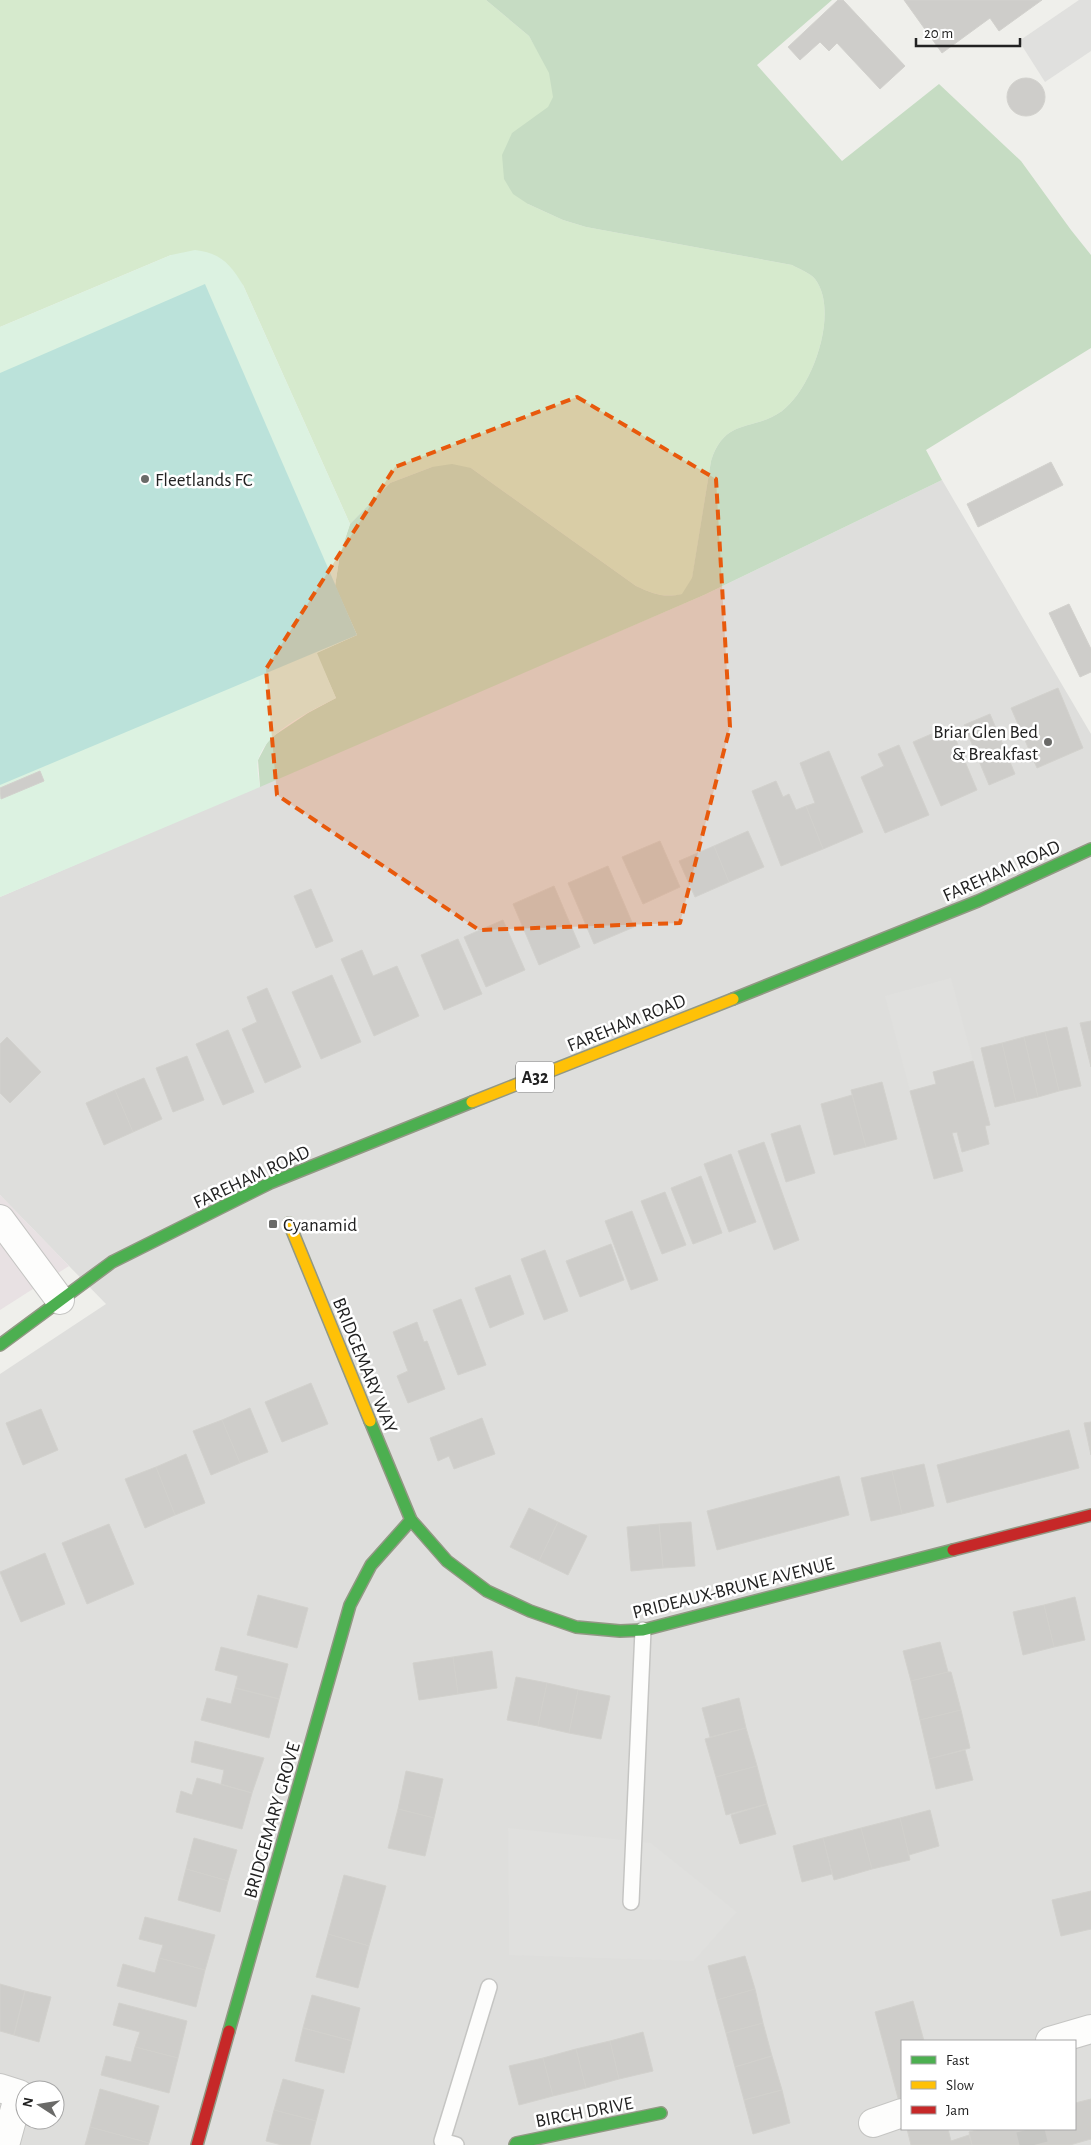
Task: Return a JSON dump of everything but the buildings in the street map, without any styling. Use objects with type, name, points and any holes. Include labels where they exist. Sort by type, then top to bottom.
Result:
[{"type":"street","name":"FAREHAM ROAD","points":[[0,1345],[112,1262],[270,1183],[978,901],[1091,849]]},
{"type":"street","points":[[0,1219],[60,1300]]},
{"type":"street","name":"BRIDGEMARY WAY","points":[[288,1223],[411,1520]]},
{"type":"street","name":"PRIDEAUX-BRUNE AVENUE","points":[[411,1520],[447,1561],[487,1591],[530,1611],[576,1627],[620,1631],[643,1630],[1091,1515]]},
{"type":"street","name":"BRIDGEMARY GROVE","points":[[197,2145],[350,1605],[371,1565],[411,1520]]},
{"type":"street","points":[[1053,2040],[1091,2029]]},
{"type":"street","points":[[0,2088],[20,2094],[6,2145]]},
{"type":"street","name":"BIRCH DRIVE","points":[[515,2145],[516,2143],[661,2113]]},
{"type":"street","points":[[873,2122],[901,2113]]},
{"type":"lane","points":[[631,1902],[643,1630]]},
{"type":"lane","points":[[456,2145],[442,2141],[489,1987]]},
{"type":"highlighted area","points":[[577,397],[716,479],[730,727],[680,923],[479,930],[277,795],[266,669],[395,467]]},
{"type":"shaded area","points":[[1079,0],[1091,0],[1091,51],[1045,82],[1019,41]]},
{"type":"shaded area","name":"Fleetlands FC","points":[[205,284],[357,635],[0,785],[0,373]]},
{"type":"shaded area","points":[[942,480],[1091,734],[1091,2145],[0,2145],[0,1374],[106,1304],[0,1195],[0,897],[704,595]]},
{"type":"shaded area","points":[[951,978],[973,1061],[933,1072],[936,1084],[910,1091],[885,996]]},
{"type":"shaded area","points":[[0,1195],[69,1266],[0,1310]]},
{"type":"shaded area","points":[[508,1828],[651,1843],[737,1912],[694,1961],[509,1955]]},
{"type":"green space","points":[[0,0],[486,0],[529,36],[568,104],[528,204],[563,220],[586,227],[792,265],[813,277],[822,293],[825,310],[819,349],[812,368],[803,386],[782,411],[732,431],[717,447],[711,461],[692,579],[683,594],[670,596],[636,586],[471,468],[432,467],[390,483],[350,524],[243,285],[171,255],[0,327]]},
{"type":"green space","points":[[486,0],[832,0],[757,65],[842,161],[939,84],[1021,161],[1091,255],[1091,348],[926,450],[942,480],[704,595],[260,787],[258,760],[269,739],[308,713],[336,698],[316,653],[357,635],[335,586],[340,554],[350,524],[390,483],[432,467],[452,464],[471,468],[636,586],[670,596],[682,594],[692,578],[711,461],[717,447],[732,431],[782,411],[803,386],[819,349],[825,310],[822,293],[813,277],[792,265],[586,227],[563,220],[528,204],[513,194],[504,179],[502,155],[512,133],[548,107],[553,97],[549,73],[529,36]]},
{"type":"green space","name":"Fleetlands FC","points":[[195,250],[212,254],[224,261],[234,271],[243,285],[350,524],[340,554],[335,586],[357,635],[317,653],[336,698],[291,723],[270,740],[257,763],[260,787],[0,897],[0,327],[171,255]]},
{"type":"tunnel","points":[[1030,2130],[1034,2145]]},
{"type":"traffic: fast","points":[[733,999],[978,901],[1091,849]]},
{"type":"traffic: fast","points":[[0,1345],[112,1262],[270,1183],[472,1102]]},
{"type":"traffic: fast","points":[[370,1421],[411,1520],[447,1561],[487,1591],[530,1611],[576,1627],[620,1631],[643,1630],[953,1550]]},
{"type":"traffic: fast","points":[[229,2031],[350,1605],[371,1565],[411,1520]]},
{"type":"traffic: fast","points":[[515,2145],[516,2143],[661,2113]]},
{"type":"traffic: slow","points":[[472,1102],[733,999]]},
{"type":"traffic: slow","points":[[289,1223],[370,1421]]},
{"type":"traffic: jam","points":[[953,1550],[1091,1515]]},
{"type":"traffic: jam","points":[[197,2145],[229,2031]]},
{"type":"place","name":"Fleetlands FC","points":[[145,479]]},
{"type":"place","name":"Briar Glen Bed & Breakfast","points":[[1048,742]]},
{"type":"place","name":"Cyanamid","points":[[273,1224]]}]
